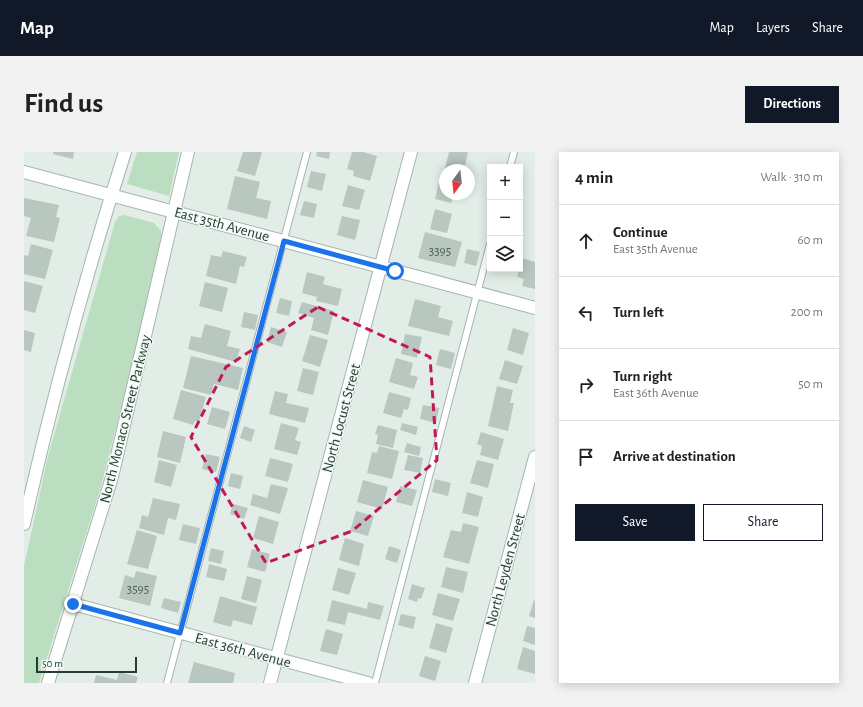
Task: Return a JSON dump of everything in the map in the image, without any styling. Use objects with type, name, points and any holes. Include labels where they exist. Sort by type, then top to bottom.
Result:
[{"type":"street","points":[[24,524],[41,449],[111,195],[125,152]]},
{"type":"street","name":"North Monaco Street Parkway","points":[[48,683],[112,477],[188,152]]},
{"type":"street","name":"North Locust Street","points":[[270,683],[411,152]]},
{"type":"street","name":"East 35th Avenue","points":[[24,172],[535,308]]},
{"type":"street","name":"North Leyden Street","points":[[475,683],[535,457]]},
{"type":"street","name":"East 36th Avenue","points":[[73,604],[368,683]]},
{"type":"lane","points":[[167,683],[307,152]]},
{"type":"lane","points":[[511,164],[514,152]]},
{"type":"lane","points":[[375,683],[487,255]]},
{"type":"highlighted area","points":[[318,307],[430,357],[437,460],[352,531],[266,563],[191,437],[226,367]]},
{"type":"green space","points":[[137,152],[179,152],[169,196],[127,184]]},
{"type":"green space","points":[[124,215],[154,223],[161,231],[161,237],[137,344],[102,483],[39,683],[24,683],[24,566],[48,456],[115,222],[119,216]]},
{"type":"building","points":[[53,152],[74,152],[73,159],[53,154]]},
{"type":"building","points":[[243,152],[262,152],[255,176],[237,171]]},
{"type":"building","points":[[317,152],[330,152],[329,159],[316,156]]},
{"type":"building","points":[[352,152],[363,152],[377,156],[370,181],[353,176],[354,171],[347,169]]},
{"type":"building","points":[[449,152],[468,152],[465,164],[446,164]]},
{"type":"building","points":[[311,171],[326,174],[322,191],[307,187]]},
{"type":"building","points":[[235,176],[260,182],[256,198],[271,201],[267,219],[227,209]]},
{"type":"building","points":[[439,181],[439,200],[435,199]]},
{"type":"building","points":[[348,185],[365,190],[359,210],[342,206]]},
{"type":"building","points":[[24,198],[59,205],[56,217],[60,218],[54,242],[26,236],[31,218],[24,216]]},
{"type":"building","points":[[439,200],[452,200],[451,203]]},
{"type":"building","points":[[304,201],[317,204],[314,218],[300,215]]},
{"type":"building","points":[[435,209],[452,214],[447,233],[430,229]]},
{"type":"building","points":[[342,216],[360,220],[355,240],[337,235]]},
{"type":"building","points":[[425,232],[462,242],[455,267],[418,258]]},
{"type":"building","points":[[31,244],[53,250],[45,279],[24,274],[24,255],[28,256]]},
{"type":"building","points":[[467,249],[480,252],[476,266],[464,263]]},
{"type":"building","points":[[223,251],[247,257],[244,267],[240,266],[236,284],[206,276],[211,255],[221,257]]},
{"type":"building","points":[[523,258],[535,262],[535,289],[522,286],[524,279],[517,277],[518,272],[523,272]]},
{"type":"building","points":[[307,272],[325,277],[323,284],[342,289],[338,306],[316,301],[317,297],[302,293]]},
{"type":"building","points":[[24,281],[43,286],[35,313],[24,310]]},
{"type":"building","points":[[205,282],[228,288],[222,312],[199,306]]},
{"type":"building","points":[[280,298],[292,301],[289,316],[276,313]]},
{"type":"building","points":[[415,299],[441,306],[438,317],[453,321],[449,336],[408,326]]},
{"type":"building","points":[[302,302],[334,311],[328,335],[311,330],[314,318],[298,313]]},
{"type":"building","points":[[244,312],[258,315],[255,330],[241,327]]},
{"type":"building","points":[[205,324],[231,331],[227,346],[240,349],[236,362],[188,349],[191,336],[201,338]]},
{"type":"building","points":[[271,327],[287,332],[282,347],[267,342]]},
{"type":"building","points":[[513,328],[529,333],[523,355],[507,350]]},
{"type":"building","points":[[24,330],[35,333],[31,352],[24,350]]},
{"type":"building","points":[[405,334],[422,337],[417,358],[401,354]]},
{"type":"building","points":[[310,335],[328,340],[320,367],[302,361]]},
{"type":"building","points":[[440,349],[455,353],[451,369],[436,365]]},
{"type":"building","points":[[191,356],[243,368],[238,390],[214,384],[211,395],[183,388]]},
{"type":"building","points":[[396,358],[413,363],[410,375],[418,377],[414,389],[389,382]]},
{"type":"building","points":[[505,360],[523,366],[517,384],[499,379]]},
{"type":"building","points":[[303,368],[319,372],[313,395],[297,391]]},
{"type":"building","points":[[497,386],[513,390],[510,403],[514,403],[508,431],[488,426]]},
{"type":"building","points":[[181,390],[206,397],[199,422],[195,421],[193,425],[173,419]]},
{"type":"building","points":[[275,391],[288,394],[286,403],[309,408],[305,423],[269,414]]},
{"type":"building","points":[[389,392],[411,398],[408,410],[404,409],[401,418],[383,413]]},
{"type":"building","points":[[423,405],[439,408],[436,423],[420,419]]},
{"type":"building","points":[[212,407],[230,412],[225,429],[207,424]]},
{"type":"building","points":[[281,423],[299,428],[295,440],[301,442],[297,455],[274,449]]},
{"type":"building","points":[[402,423],[418,427],[416,435],[400,430]]},
{"type":"building","points":[[378,425],[397,430],[393,448],[376,444],[378,435],[375,434]]},
{"type":"building","points":[[244,426],[255,430],[251,442],[240,438]]},
{"type":"building","points":[[163,431],[186,437],[180,463],[157,457]]},
{"type":"building","points":[[481,432],[504,439],[498,460],[480,455],[482,446],[477,444]]},
{"type":"building","points":[[407,443],[421,447],[419,456],[404,452]]},
{"type":"building","points":[[379,446],[399,451],[392,479],[367,473],[372,452],[377,453]]},
{"type":"building","points":[[206,454],[220,457],[216,472],[202,469]]},
{"type":"building","points":[[408,455],[423,458],[420,473],[404,470]]},
{"type":"building","points":[[270,458],[293,464],[288,482],[265,476]]},
{"type":"building","points":[[159,460],[177,465],[171,487],[154,482]]},
{"type":"building","points":[[477,460],[494,464],[488,488],[470,483]]},
{"type":"building","points":[[231,473],[243,476],[240,489],[228,486]]},
{"type":"building","points":[[435,479],[451,483],[448,496],[432,492]]},
{"type":"building","points":[[363,480],[388,487],[382,509],[357,502]]},
{"type":"building","points":[[271,484],[288,488],[280,514],[250,505],[253,494],[267,498]]},
{"type":"building","points":[[400,486],[417,490],[412,506],[396,502]]},
{"type":"building","points":[[467,492],[483,497],[478,517],[462,513]]},
{"type":"building","points":[[153,498],[180,504],[176,520],[168,518],[164,535],[139,528],[142,515],[148,517]]},
{"type":"building","points":[[233,504],[248,508],[244,519],[230,514]]},
{"type":"building","points":[[356,511],[374,516],[368,536],[350,531]]},
{"type":"building","points":[[259,516],[279,522],[273,544],[253,538]]},
{"type":"building","points":[[463,523],[479,527],[469,564],[443,557],[451,530],[461,532]]},
{"type":"building","points":[[183,524],[200,528],[196,544],[179,540]]},
{"type":"building","points":[[137,530],[157,536],[148,569],[127,564]]},
{"type":"building","points":[[345,538],[364,544],[359,566],[339,560]]},
{"type":"building","points":[[389,546],[401,550],[397,563],[385,559]]},
{"type":"building","points":[[211,548],[224,551],[221,564],[208,561]]},
{"type":"building","points":[[252,549],[270,554],[265,572],[247,567]]},
{"type":"building","points":[[209,564],[227,569],[224,581],[206,577]]},
{"type":"building","points":[[446,567],[468,572],[463,593],[441,587]]},
{"type":"building","points":[[338,568],[356,573],[349,595],[332,590]]},
{"type":"building","points":[[136,571],[157,576],[150,606],[119,598],[125,575],[134,578]]},
{"type":"building","points":[[247,576],[262,580],[256,603],[241,599]]},
{"type":"building","points":[[412,584],[425,588],[421,599],[418,598],[417,602],[408,599]]},
{"type":"building","points":[[438,593],[460,599],[453,621],[432,615]]},
{"type":"building","points":[[220,596],[257,607],[252,625],[233,620],[231,627],[213,622]]},
{"type":"building","points":[[164,598],[181,602],[178,613],[161,608]]},
{"type":"building","points":[[332,600],[367,609],[368,602],[384,606],[380,620],[348,612],[345,625],[327,621]]},
{"type":"building","points":[[534,600],[535,601],[535,618],[529,616]]},
{"type":"building","points":[[401,614],[416,617],[413,629],[398,625]]},
{"type":"building","points":[[436,623],[453,628],[446,653],[429,648]]},
{"type":"building","points":[[527,626],[535,628],[535,645],[523,641]]},
{"type":"building","points":[[326,629],[343,634],[337,655],[320,651]]},
{"type":"building","points":[[523,647],[535,651],[535,674],[517,669]]},
{"type":"building","points":[[425,656],[441,661],[435,681],[419,676]]},
{"type":"building","points":[[194,662],[235,673],[233,683],[188,683]]},
{"type":"building","points":[[119,672],[138,677],[136,683],[94,683],[96,675],[117,680]]},
{"type":"route","points":[[73,604],[180,633],[284,241],[395,271]]}]
